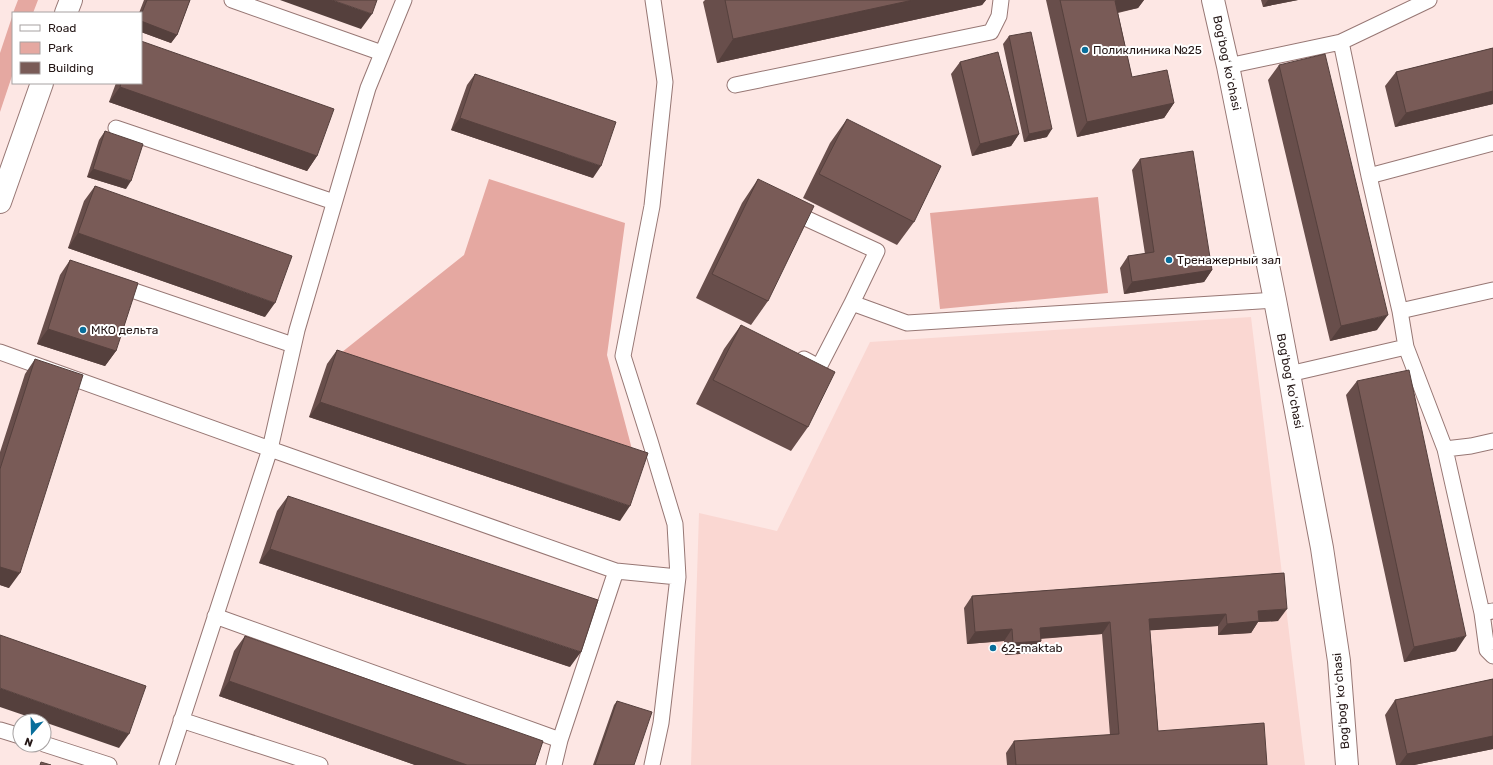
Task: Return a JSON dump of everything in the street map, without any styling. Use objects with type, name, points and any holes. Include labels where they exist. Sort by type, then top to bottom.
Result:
[{"type":"main road","points":[[66,12],[70,0]]},
{"type":"main road","name":"Bogʻbogʻ koʻchasi","points":[[1213,0],[1228,66],[1275,300],[1322,548],[1337,646],[1347,765]]},
{"type":"main road","points":[[0,202],[42,84]]},
{"type":"lane","points":[[232,0],[382,53]]},
{"type":"lane","points":[[167,765],[270,449],[293,345],[368,88],[404,0]]},
{"type":"lane","points":[[652,765],[661,723],[678,577],[675,524],[623,356],[652,206],[665,82],[653,0]]},
{"type":"lane","points":[[736,85],[990,32],[999,16],[1001,0]]},
{"type":"lane","points":[[1228,66],[1341,42],[1429,0]]},
{"type":"lane","points":[[1341,42],[1369,176],[1400,311],[1406,347],[1444,449],[1487,612],[1487,650],[1493,656]]},
{"type":"lane","points":[[116,128],[334,202]]},
{"type":"lane","points":[[1369,176],[1493,143]]},
{"type":"lane","points":[[780,206],[877,251],[819,367],[791,352]]},
{"type":"lane","points":[[106,282],[293,345]]},
{"type":"lane","points":[[1400,311],[1493,290]]},
{"type":"lane","points":[[852,303],[907,323],[1275,300]]},
{"type":"lane","points":[[1289,374],[1406,347]]},
{"type":"lane","points":[[0,352],[616,571],[678,577]]},
{"type":"lane","points":[[1444,449],[1471,446],[1493,441]]},
{"type":"lane","points":[[554,765],[560,740],[616,571]]},
{"type":"lane","points":[[215,616],[560,740]]},
{"type":"lane","points":[[182,720],[320,765]]},
{"type":"lane","points":[[0,730],[12,734]]},
{"type":"lane","points":[[52,747],[109,765]]},
{"type":"shaded area","name":"62-maktab","points":[[1251,317],[1305,765],[691,765],[699,513],[777,531],[870,342]]},
{"type":"green space","points":[[18,0],[38,0],[33,12],[13,12]]},
{"type":"green space","points":[[12,17],[12,76],[0,112],[0,53]]},
{"type":"green space","points":[[489,179],[625,223],[607,355],[637,468],[327,364],[464,255]]},
{"type":"green space","points":[[1098,197],[1108,293],[940,309],[930,213]]},
{"type":"building","points":[[147,0],[190,0],[177,35],[142,21],[142,12]]},
{"type":"building","points":[[332,0],[377,0],[372,14]]},
{"type":"building","points":[[725,0],[913,0],[733,39]]},
{"type":"building","name":"Поликлиника №25","points":[[1060,0],[1117,0],[1115,1],[1132,77],[1167,70],[1174,103],[1087,122]]},
{"type":"building","points":[[1031,32],[1052,129],[1029,134],[1009,36]]},
{"type":"building","points":[[142,41],[334,109],[317,156],[120,87],[121,84],[142,84]]},
{"type":"building","points":[[1493,48],[1493,91],[1406,113],[1396,72]]},
{"type":"building","points":[[998,52],[1019,134],[980,144],[960,62]]},
{"type":"building","points":[[1325,54],[1388,315],[1341,326],[1279,65]]},
{"type":"building","points":[[475,74],[616,122],[601,166],[460,118]]},
{"type":"building","points":[[847,119],[941,166],[914,222],[819,174]]},
{"type":"building","points":[[105,131],[143,144],[131,181],[93,169]]},
{"type":"building","points":[[1193,151],[1212,270],[1132,282],[1128,256],[1154,252],[1140,159]]},
{"type":"building","points":[[758,179],[814,206],[768,301],[712,274]]},
{"type":"building","points":[[95,186],[292,256],[275,303],[78,233]]},
{"type":"building","points":[[70,260],[138,283],[116,351],[48,329]]},
{"type":"building","points":[[741,325],[835,372],[808,427],[713,380]]},
{"type":"building","points":[[337,350],[648,453],[630,506],[320,402]]},
{"type":"building","points":[[35,359],[83,375],[20,573],[0,567],[0,469]]},
{"type":"building","points":[[1409,370],[1466,636],[1414,647],[1357,381]]},
{"type":"building","points":[[288,496],[598,600],[581,652],[270,549]]},
{"type":"building","points":[[1284,573],[1287,609],[1258,611],[1259,621],[1227,624],[1226,614],[1149,619],[1158,731],[1264,723],[1267,765],[1016,765],[1014,741],[1119,734],[1110,622],[1040,628],[1041,641],[1013,643],[1012,629],[975,632],[972,596]]},
{"type":"building","points":[[0,635],[146,686],[129,734],[0,688]]},
{"type":"building","points":[[245,636],[543,741],[535,765],[467,765],[229,681]]},
{"type":"building","points":[[1493,679],[1493,736],[1407,754],[1395,700]]},
{"type":"building","points":[[617,701],[652,712],[634,765],[595,765]]},
{"type":"building","points":[[41,762],[51,765],[40,765]]},
{"type":"place","name":"Поликлиника №25","points":[[1085,50]]},
{"type":"place","name":"Тренажерный зал","points":[[1169,260]]},
{"type":"place","name":"МКО дельта","points":[[83,330]]},
{"type":"place","name":"62-maktab","points":[[993,648]]}]
